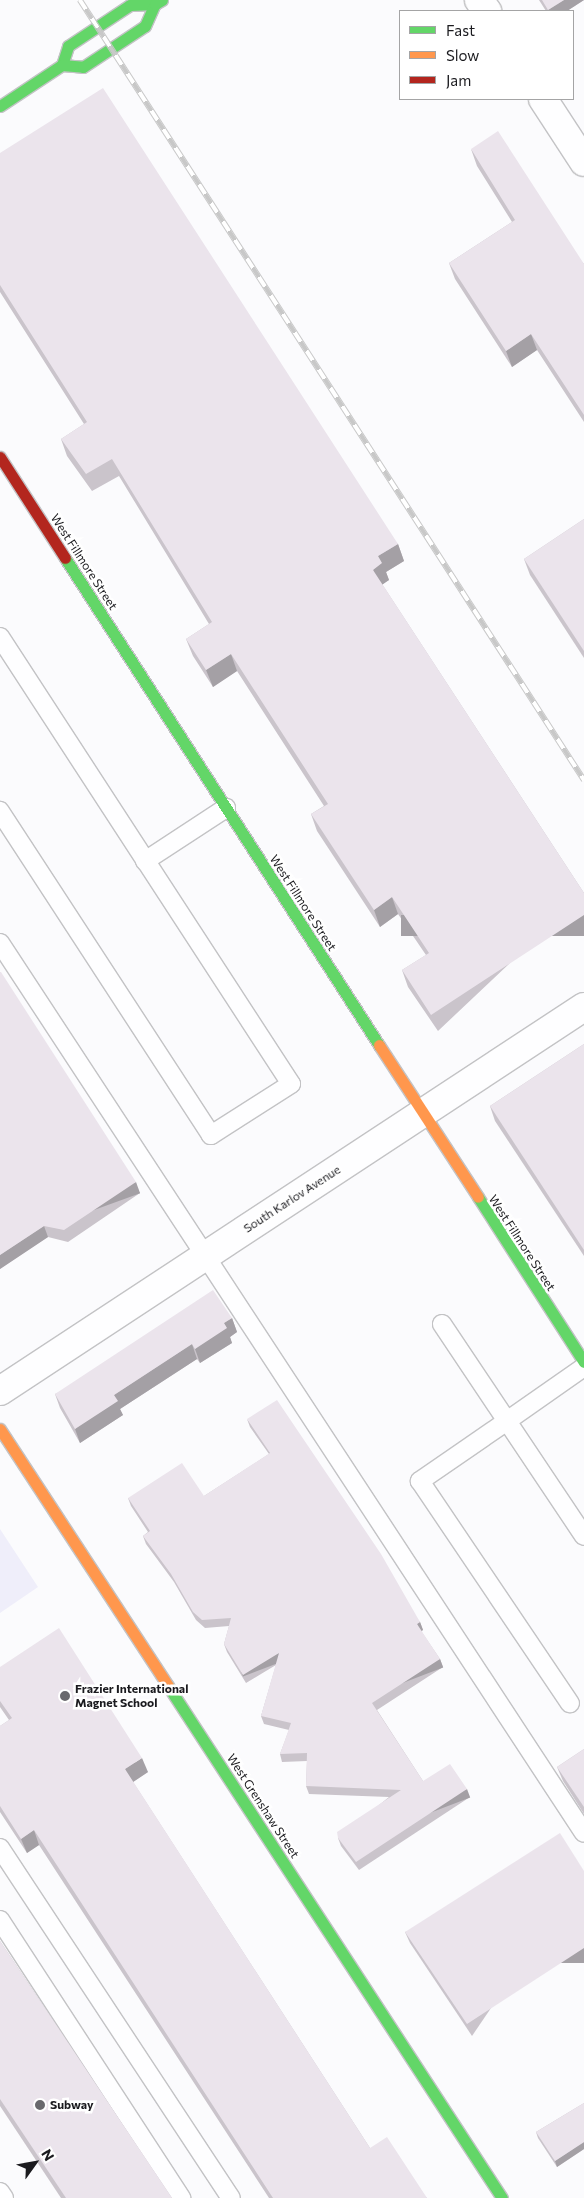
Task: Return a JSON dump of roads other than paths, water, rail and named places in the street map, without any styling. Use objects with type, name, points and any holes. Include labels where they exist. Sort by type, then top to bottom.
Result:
[{"type":"street","points":[[62,66],[68,46],[76,40],[130,5],[159,2]]},
{"type":"street","points":[[0,106],[62,66],[83,67],[146,26],[159,2]]},
{"type":"street","points":[[544,100],[584,162]]},
{"type":"street","name":"West Fillmore Street","points":[[0,457],[422,1114],[584,1362]]},
{"type":"street","name":"South Karlov Avenue","points":[[0,1391],[584,1007]]},
{"type":"street","name":"West Grenshaw Street","points":[[0,1429],[502,2198]]},
{"type":"lane","points":[[0,637],[291,1084],[211,1135],[0,811]]},
{"type":"lane","points":[[145,861],[226,808]]},
{"type":"lane","points":[[0,943],[207,1255],[584,1833]]},
{"type":"lane","points":[[442,1324],[584,1536]]},
{"type":"lane","points":[[570,1703],[420,1481],[584,1367]]},
{"type":"lane","points":[[0,1848],[231,2198]]},
{"type":"lane","points":[[0,1920],[181,2198]]},
{"type":"lane","points":[[0,2192],[4,2198]]},
{"type":"railway","points":[[80,0],[584,780]]},
{"type":"place","name":"Frazier International Magnet School","points":[[65,1696]]},
{"type":"place","name":"Subway","points":[[40,2105]]}]
